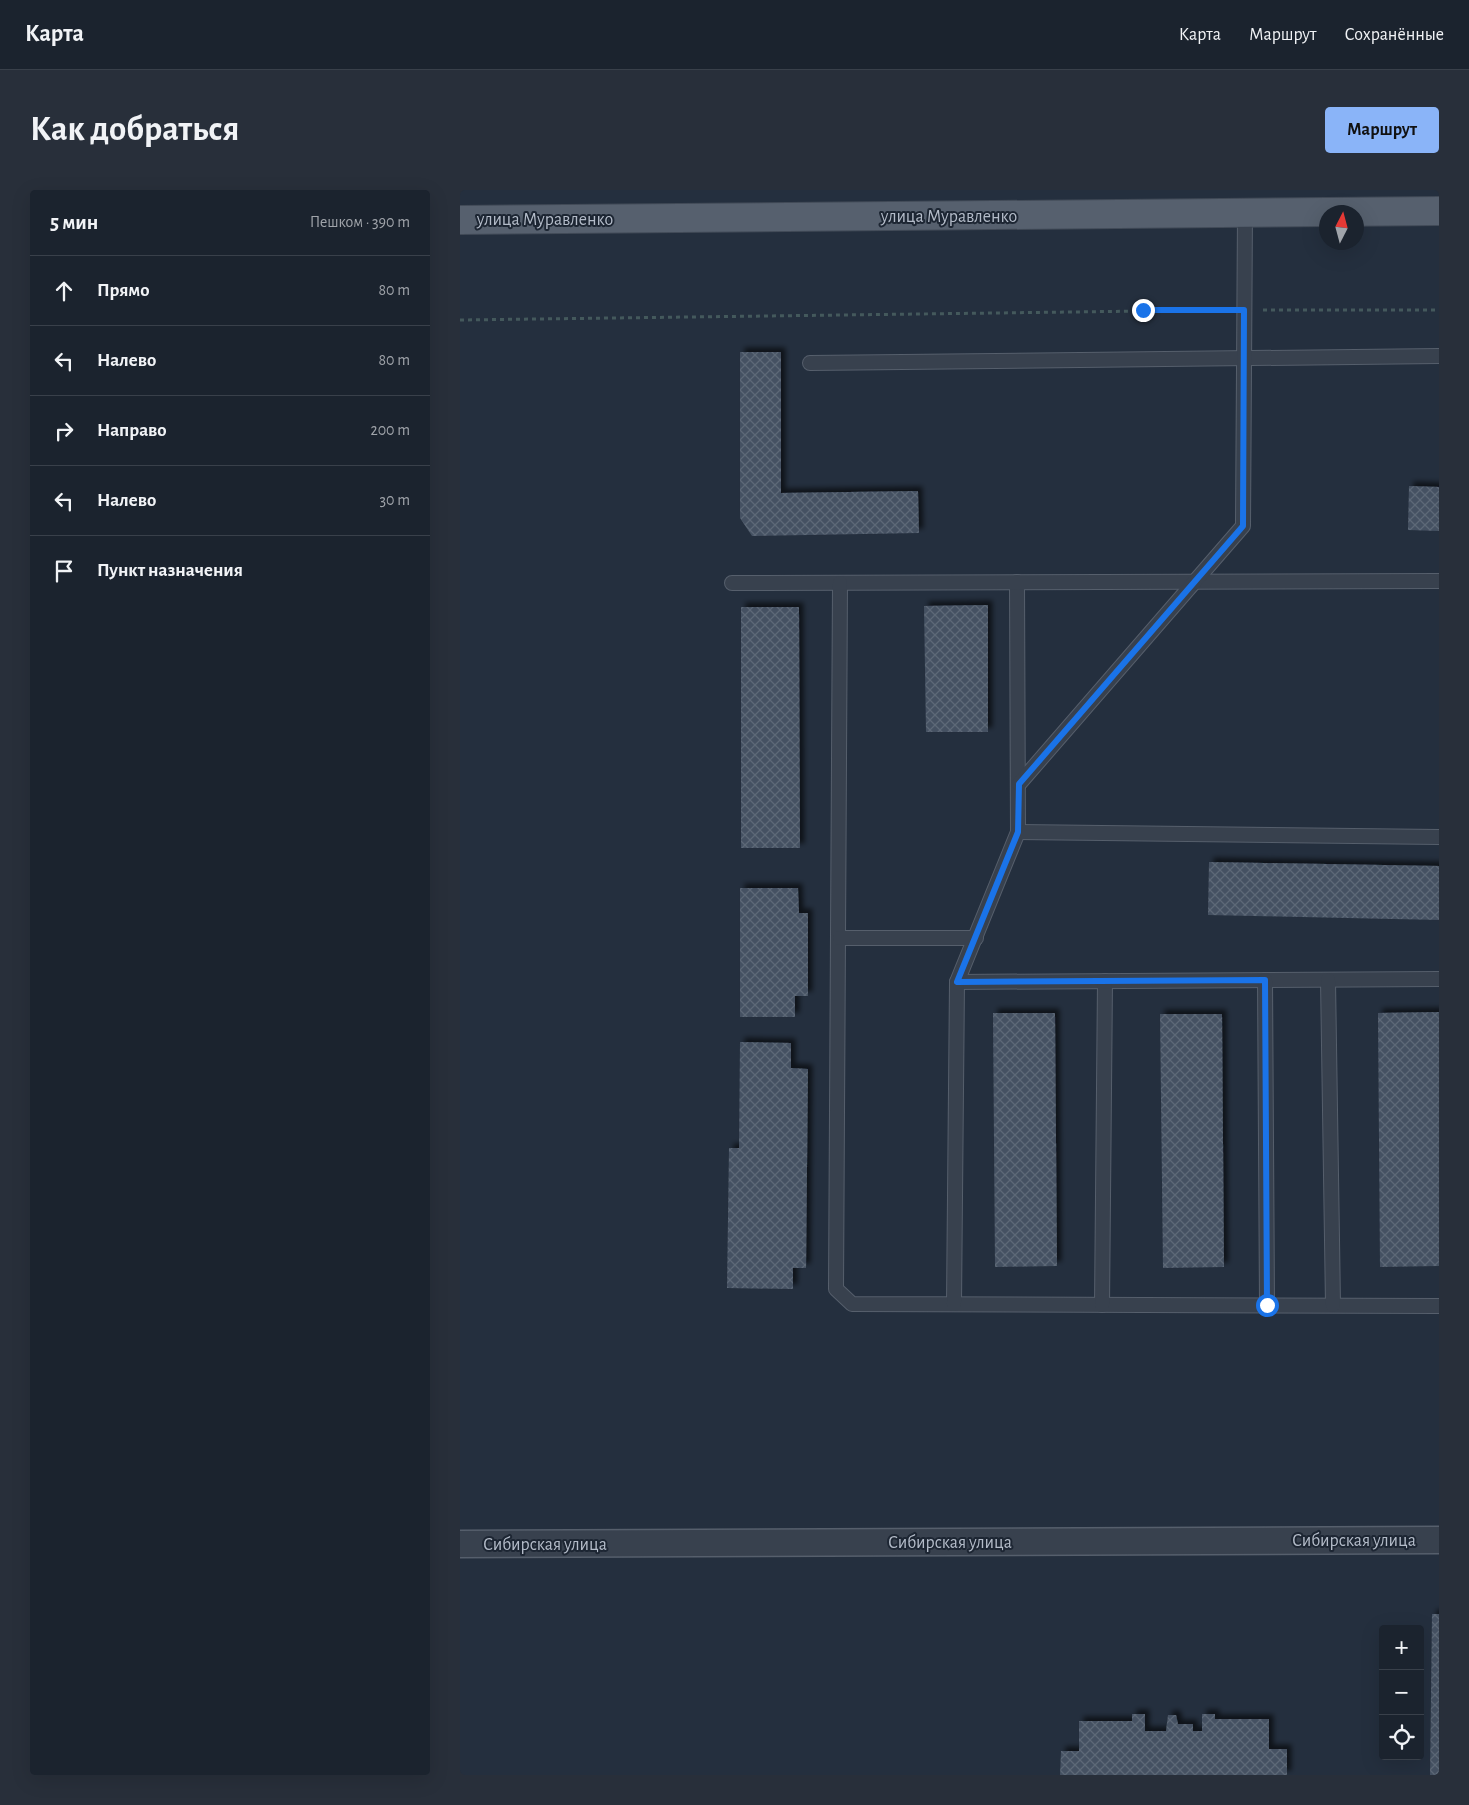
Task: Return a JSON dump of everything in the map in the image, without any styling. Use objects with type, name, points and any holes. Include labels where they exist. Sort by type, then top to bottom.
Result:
[{"type":"main road","name":"улица Муравленко","points":[[460,220],[1439,211]]},
{"type":"street","name":"Сибирская улица","points":[[460,1544],[1439,1540]]},
{"type":"lane","points":[[1019,784],[1243,526],[1245,213]]},
{"type":"lane","points":[[810,363],[1439,356]]},
{"type":"lane","points":[[732,583],[1439,581]]},
{"type":"lane","points":[[954,1304],[957,982],[1018,832],[1017,582]]},
{"type":"lane","points":[[840,583],[840,938],[836,1289],[852,1304],[1439,1306]]},
{"type":"lane","points":[[1018,832],[1439,837]]},
{"type":"lane","points":[[840,938],[976,938]]},
{"type":"lane","points":[[957,982],[1439,979]]},
{"type":"lane","points":[[1265,980],[1267,1305]]},
{"type":"lane","points":[[1328,980],[1333,1305]]},
{"type":"lane","points":[[1102,1305],[1105,981]]},
{"type":"path","points":[[460,320],[1244,310],[1439,310]]},
{"type":"building","points":[[740,352],[781,352],[781,493],[918,491],[919,533],[752,536],[740,518]]},
{"type":"building","points":[[1409,486],[1439,487],[1439,531],[1408,530]]},
{"type":"building","points":[[988,605],[988,732],[926,732],[924,606]]},
{"type":"building","points":[[741,607],[799,607],[800,848],[741,848]]},
{"type":"building","points":[[1209,862],[1439,866],[1439,920],[1208,915]]},
{"type":"building","points":[[740,888],[798,888],[799,913],[808,913],[808,996],[795,996],[795,1017],[740,1017]]},
{"type":"building","points":[[1439,1012],[1439,1266],[1380,1267],[1378,1013]]},
{"type":"building","points":[[993,1013],[1055,1013],[1057,1266],[995,1267]]},
{"type":"building","points":[[1160,1014],[1222,1014],[1224,1267],[1163,1268]]},
{"type":"building","points":[[740,1042],[791,1043],[791,1068],[808,1069],[806,1268],[793,1268],[793,1289],[727,1288],[729,1148],[739,1148]]},
{"type":"building","points":[[1432,1614],[1439,1614],[1439,1775],[1430,1775]]},
{"type":"building","points":[[1132,1714],[1145,1714],[1145,1731],[1166,1731],[1168,1715],[1176,1715],[1178,1724],[1193,1724],[1193,1731],[1202,1731],[1202,1714],[1215,1714],[1215,1719],[1269,1719],[1269,1749],[1287,1749],[1287,1775],[1060,1775],[1061,1751],[1079,1751],[1079,1721],[1132,1721]]},
{"type":"route","points":[[1143,310],[1244,310],[1243,526],[1019,784],[1018,832],[957,982],[1265,980],[1267,1305]]}]
